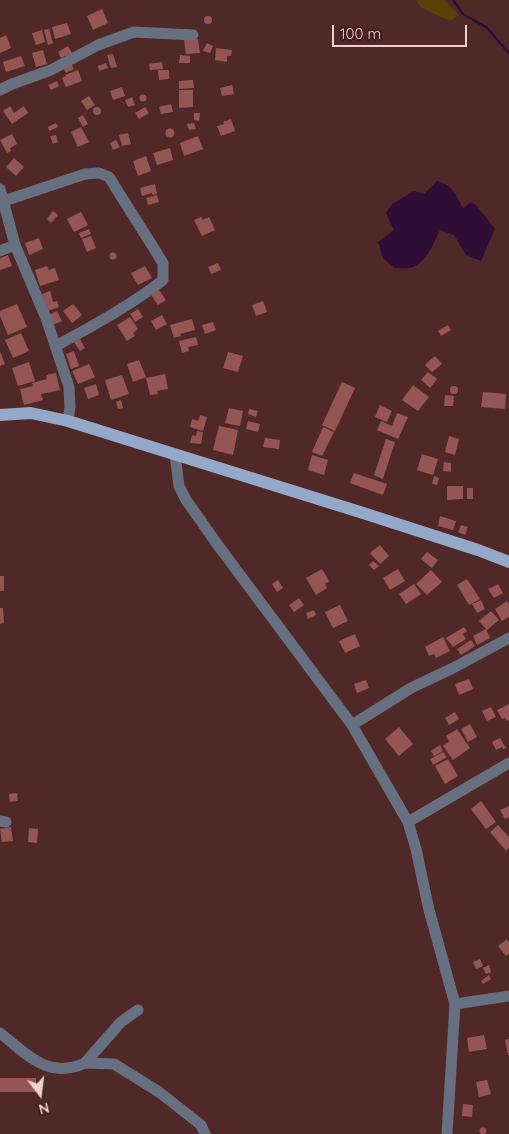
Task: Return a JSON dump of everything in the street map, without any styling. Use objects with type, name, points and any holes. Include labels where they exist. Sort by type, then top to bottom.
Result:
[{"type":"main road","points":[[0,415],[31,413],[68,421],[396,524],[509,562]]},
{"type":"street","points":[[0,90],[19,81],[52,70],[98,46],[134,32],[193,36]]},
{"type":"street","points":[[4,201],[85,174],[99,173],[109,177],[163,263],[163,280],[147,293],[56,346]]},
{"type":"street","points":[[0,189],[15,245],[46,318],[69,387],[70,407],[68,421]]},
{"type":"street","points":[[0,251],[15,245]]},
{"type":"street","points":[[175,455],[178,486],[186,500],[352,725],[408,822],[416,849],[429,910],[455,1004],[447,1134]]},
{"type":"street","points":[[352,725],[411,688],[509,638]]},
{"type":"street","points":[[408,822],[509,763]]},
{"type":"street","points":[[455,1004],[509,996]]},
{"type":"street","points":[[86,1063],[121,1022],[138,1010]]},
{"type":"street","points":[[0,1033],[37,1062],[52,1069],[79,1066],[86,1063],[108,1064],[121,1069],[178,1106],[201,1125],[205,1134]]},
{"type":"shaded area","points":[[416,0],[444,0],[459,15],[450,21],[422,8]]},
{"type":"shaded area","points":[[437,181],[450,188],[463,208],[471,202],[477,206],[495,229],[481,261],[466,255],[454,235],[440,230],[429,252],[421,262],[410,268],[394,268],[383,258],[378,242],[394,230],[386,213],[392,204],[414,191],[424,194]]},
{"type":"building","points":[[102,9],[108,23],[93,30],[87,16]]},
{"type":"building","points":[[208,16],[212,20],[208,24],[204,20]]},
{"type":"building","points":[[67,23],[71,34],[55,39],[52,27]]},
{"type":"building","points":[[49,29],[53,43],[48,45],[44,30]]},
{"type":"building","points":[[42,30],[45,42],[36,45],[32,33]]},
{"type":"building","points":[[6,35],[11,48],[0,53],[0,38]]},
{"type":"building","points":[[198,39],[200,53],[186,54],[184,40]]},
{"type":"building","points":[[207,43],[213,46],[210,53],[203,51]]},
{"type":"building","points":[[68,46],[72,53],[61,58],[58,52]]},
{"type":"building","points":[[216,48],[232,50],[231,56],[227,56],[227,62],[215,60]]},
{"type":"building","points":[[43,50],[47,64],[36,67],[32,53]]},
{"type":"building","points":[[113,54],[117,67],[111,68],[107,55]]},
{"type":"building","points":[[180,55],[190,56],[190,63],[179,63]]},
{"type":"building","points":[[21,56],[25,66],[6,72],[3,62]]},
{"type":"building","points":[[162,62],[163,69],[150,70],[149,64]]},
{"type":"building","points":[[71,63],[74,69],[66,73],[63,68]]},
{"type":"building","points":[[106,63],[108,68],[99,71],[98,66]]},
{"type":"building","points":[[78,70],[82,81],[66,87],[62,78]]},
{"type":"building","points":[[158,70],[169,70],[169,79],[159,80]]},
{"type":"building","points":[[193,80],[194,88],[179,89],[179,81]]},
{"type":"building","points":[[57,81],[59,86],[51,90],[48,85]]},
{"type":"building","points":[[232,85],[234,94],[222,96],[220,88]]},
{"type":"building","points":[[122,87],[125,96],[113,100],[110,91]]},
{"type":"building","points":[[179,90],[193,90],[193,107],[179,108]]},
{"type":"building","points":[[143,94],[147,98],[143,102],[139,98]]},
{"type":"building","points":[[89,96],[95,105],[87,110],[81,101]]},
{"type":"building","points":[[132,97],[135,105],[128,107],[125,100]]},
{"type":"building","points":[[171,104],[173,112],[161,114],[159,107]]},
{"type":"building","points":[[10,106],[14,113],[24,106],[28,113],[12,124],[3,111]]},
{"type":"building","points":[[97,107],[101,111],[97,115],[93,111]]},
{"type":"building","points":[[145,107],[149,113],[139,119],[135,113]]},
{"type":"building","points":[[194,113],[200,113],[199,121],[194,120]]},
{"type":"building","points":[[83,115],[88,124],[83,127],[78,118]]},
{"type":"building","points":[[231,119],[235,131],[221,136],[217,126]]},
{"type":"building","points":[[56,123],[58,127],[49,131],[48,127]]},
{"type":"building","points":[[194,123],[196,129],[189,130],[187,124]]},
{"type":"building","points":[[81,127],[89,142],[78,147],[71,132]]},
{"type":"building","points":[[170,129],[174,133],[170,137],[166,133]]},
{"type":"building","points":[[128,133],[131,144],[122,146],[119,135]]},
{"type":"building","points":[[12,134],[17,144],[10,148],[11,151],[7,153],[0,140]]},
{"type":"building","points":[[56,135],[58,142],[53,144],[50,136]]},
{"type":"building","points":[[198,136],[203,149],[184,156],[180,143]]},
{"type":"building","points":[[116,140],[120,147],[113,150],[110,143]]},
{"type":"building","points":[[170,148],[173,160],[157,165],[153,153]]},
{"type":"building","points":[[146,156],[151,171],[138,176],[133,161]]},
{"type":"building","points":[[14,158],[24,167],[16,176],[6,167]]},
{"type":"building","points":[[155,184],[157,194],[153,195],[152,193],[142,196],[140,188]]},
{"type":"building","points":[[157,195],[159,202],[148,205],[146,198]]},
{"type":"building","points":[[53,211],[58,215],[51,223],[47,219]]},
{"type":"building","points":[[81,212],[88,225],[74,232],[67,219]]},
{"type":"building","points":[[201,217],[203,220],[209,217],[215,230],[202,236],[194,220]]},
{"type":"building","points":[[89,229],[91,234],[81,238],[79,233]]},
{"type":"building","points":[[91,236],[96,248],[87,252],[82,239]]},
{"type":"building","points":[[39,238],[43,249],[29,255],[25,243]]},
{"type":"building","points":[[113,252],[117,256],[113,260],[109,256]]},
{"type":"building","points":[[8,255],[12,266],[0,270],[0,258]]},
{"type":"building","points":[[218,263],[221,270],[211,274],[208,267]]},
{"type":"building","points":[[47,266],[49,270],[55,268],[59,280],[40,286],[35,270]]},
{"type":"building","points":[[145,266],[152,278],[138,285],[131,273]]},
{"type":"building","points":[[159,290],[166,300],[158,305],[151,295]]},
{"type":"building","points":[[50,291],[53,302],[57,301],[59,307],[48,311],[42,294]]},
{"type":"building","points":[[263,301],[267,312],[256,316],[252,305]]},
{"type":"building","points":[[17,304],[27,327],[8,335],[0,316],[0,311]]},
{"type":"building","points":[[73,304],[82,315],[72,323],[63,311]]},
{"type":"building","points":[[138,309],[143,317],[135,322],[130,314]]},
{"type":"building","points":[[57,311],[62,321],[53,325],[49,315]]},
{"type":"building","points":[[162,315],[167,324],[156,330],[151,321]]},
{"type":"building","points":[[130,317],[138,329],[133,333],[135,336],[127,341],[117,325]]},
{"type":"building","points":[[192,319],[195,330],[180,334],[181,336],[174,338],[170,325]]},
{"type":"building","points":[[213,322],[216,330],[205,334],[202,325]]},
{"type":"building","points":[[448,325],[451,330],[441,336],[438,331]]},
{"type":"building","points":[[21,333],[29,351],[13,358],[5,340]]},
{"type":"building","points":[[196,337],[198,345],[188,347],[189,351],[182,353],[179,341]]},
{"type":"building","points":[[80,339],[85,348],[80,351],[74,342]]},
{"type":"building","points":[[0,351],[5,364],[0,366]]},
{"type":"building","points":[[74,351],[79,366],[71,369],[66,354]]},
{"type":"building","points":[[228,352],[243,356],[238,372],[223,368]]},
{"type":"building","points":[[435,356],[442,364],[432,372],[425,365]]},
{"type":"building","points":[[139,360],[146,377],[133,382],[127,364]]},
{"type":"building","points":[[29,362],[35,381],[18,386],[12,368]]},
{"type":"building","points":[[89,364],[95,377],[78,384],[72,371]]},
{"type":"building","points":[[428,372],[437,379],[430,388],[421,380]]},
{"type":"building","points":[[56,373],[60,390],[41,394],[43,400],[24,405],[20,389],[33,386],[32,383],[47,379],[46,375]]},
{"type":"building","points":[[165,374],[168,389],[157,391],[158,394],[150,395],[146,378]]},
{"type":"building","points":[[122,375],[129,394],[111,400],[105,380]]},
{"type":"building","points":[[342,382],[355,388],[335,431],[322,425]]},
{"type":"building","points":[[96,384],[99,395],[88,399],[84,388]]},
{"type":"building","points":[[413,385],[429,397],[418,411],[402,400]]},
{"type":"building","points":[[454,386],[458,390],[454,394],[450,390]]},
{"type":"building","points":[[483,392],[506,394],[505,409],[481,407]]},
{"type":"building","points":[[445,395],[454,396],[453,406],[444,406]]},
{"type":"building","points":[[121,400],[123,408],[118,409],[116,402]]},
{"type":"building","points":[[380,405],[392,411],[387,422],[375,417]]},
{"type":"building","points":[[229,408],[243,411],[240,426],[225,423]]},
{"type":"building","points":[[249,409],[258,411],[256,417],[248,414]]},
{"type":"building","points":[[397,413],[408,417],[398,439],[377,430],[381,421],[392,426]]},
{"type":"building","points":[[200,415],[207,417],[203,431],[190,427],[192,419],[198,421]]},
{"type":"building","points":[[248,421],[260,424],[258,432],[246,429]]},
{"type":"building","points":[[219,426],[238,430],[233,455],[213,450]]},
{"type":"building","points":[[323,427],[334,432],[322,456],[312,452]]},
{"type":"building","points":[[197,431],[203,432],[201,444],[190,443],[192,435],[196,436]]},
{"type":"building","points":[[449,436],[459,439],[455,455],[445,452]]},
{"type":"building","points":[[265,438],[280,440],[279,449],[263,447]]},
{"type":"building","points":[[386,439],[395,442],[383,479],[374,475]]},
{"type":"building","points":[[422,454],[438,459],[433,475],[417,470]]},
{"type":"building","points":[[312,455],[328,460],[324,475],[308,470]]},
{"type":"building","points":[[444,462],[451,463],[451,472],[443,471]]},
{"type":"building","points":[[354,473],[387,484],[383,495],[350,483]]},
{"type":"building","points":[[434,476],[439,478],[437,485],[432,484]]},
{"type":"building","points":[[447,486],[463,486],[463,499],[447,500]]},
{"type":"building","points":[[467,488],[473,488],[473,499],[467,499]]},
{"type":"building","points":[[440,516],[456,521],[453,530],[438,526]]},
{"type":"building","points":[[461,525],[468,527],[465,535],[458,532]]},
{"type":"building","points":[[380,545],[389,556],[380,564],[370,553]]},
{"type":"building","points":[[427,552],[438,560],[432,568],[421,559]]},
{"type":"building","points":[[373,561],[379,566],[374,570],[369,565]]},
{"type":"building","points":[[322,569],[329,581],[325,584],[327,588],[316,595],[306,578]]},
{"type":"building","points":[[398,569],[405,581],[390,590],[383,578]]},
{"type":"building","points":[[431,570],[442,582],[427,595],[416,584]]},
{"type":"building","points":[[0,576],[4,576],[4,591],[0,591]]},
{"type":"building","points":[[467,579],[480,599],[469,605],[457,585]]},
{"type":"building","points":[[278,580],[283,588],[277,592],[272,584]]},
{"type":"building","points":[[414,584],[421,594],[406,604],[399,594]]},
{"type":"building","points":[[498,584],[503,593],[494,598],[488,589]]},
{"type":"building","points":[[299,598],[304,605],[294,612],[289,605]]},
{"type":"building","points":[[481,600],[485,609],[477,613],[472,604]]},
{"type":"building","points":[[507,601],[509,604],[509,617],[502,621],[495,609]]},
{"type":"building","points":[[340,605],[348,621],[333,628],[325,612]]},
{"type":"building","points":[[0,608],[3,608],[4,623],[0,624]]},
{"type":"building","points":[[314,610],[316,615],[308,619],[306,613]]},
{"type":"building","points":[[491,611],[499,620],[487,630],[479,621]]},
{"type":"building","points":[[464,627],[467,631],[463,634],[466,639],[453,647],[446,638]]},
{"type":"building","points":[[486,629],[490,638],[477,645],[473,636]]},
{"type":"building","points":[[355,634],[360,646],[345,653],[339,641]]},
{"type":"building","points":[[443,637],[450,651],[436,658],[434,654],[429,656],[425,647]]},
{"type":"building","points":[[471,640],[475,646],[461,655],[457,649]]},
{"type":"building","points":[[469,679],[473,689],[459,695],[455,684]]},
{"type":"building","points":[[366,680],[369,688],[357,693],[354,684]]},
{"type":"building","points":[[509,704],[509,720],[507,721],[505,718],[502,719],[497,710]]},
{"type":"building","points":[[491,707],[496,717],[487,721],[482,711]]},
{"type":"building","points":[[455,712],[459,719],[449,725],[445,718]]},
{"type":"building","points":[[470,724],[477,737],[468,742],[461,729]]},
{"type":"building","points":[[399,727],[413,744],[399,756],[385,739]]},
{"type":"building","points":[[457,729],[470,748],[453,760],[443,746],[449,741],[446,736]]},
{"type":"building","points":[[500,738],[506,748],[503,749],[502,747],[496,750],[492,742]]},
{"type":"building","points":[[440,745],[443,751],[434,756],[431,751]]},
{"type":"building","points":[[443,752],[447,757],[433,765],[430,759]]},
{"type":"building","points":[[448,759],[458,776],[445,784],[435,766]]},
{"type":"building","points":[[17,793],[18,801],[10,802],[9,794]]},
{"type":"building","points":[[481,801],[496,822],[486,829],[471,809]]},
{"type":"building","points":[[509,806],[509,817],[505,819],[500,810]]},
{"type":"building","points":[[498,825],[509,837],[509,848],[506,851],[490,832]]},
{"type":"building","points":[[11,827],[13,841],[2,842],[0,829]]},
{"type":"building","points":[[29,828],[38,829],[37,843],[28,842]]},
{"type":"building","points":[[507,939],[509,942],[509,954],[506,956],[498,946]]},
{"type":"building","points":[[480,959],[483,966],[476,969],[473,962]]},
{"type":"building","points":[[489,965],[491,972],[486,974],[483,968]]},
{"type":"building","points":[[489,975],[491,979],[483,984],[481,981]]},
{"type":"building","points":[[484,1035],[487,1049],[469,1052],[467,1038]]},
{"type":"building","points":[[509,1039],[509,1055],[508,1055],[505,1040]]},
{"type":"building","points":[[0,1078],[36,1078],[36,1092],[0,1092]]},
{"type":"building","points":[[487,1080],[491,1094],[479,1097],[476,1082]]},
{"type":"building","points":[[463,1104],[473,1105],[472,1117],[462,1116]]},
{"type":"building","points":[[483,1127],[487,1131],[483,1135],[479,1131]]},
{"type":"waterway","points":[[453,0],[463,14],[486,27],[509,53]]}]
